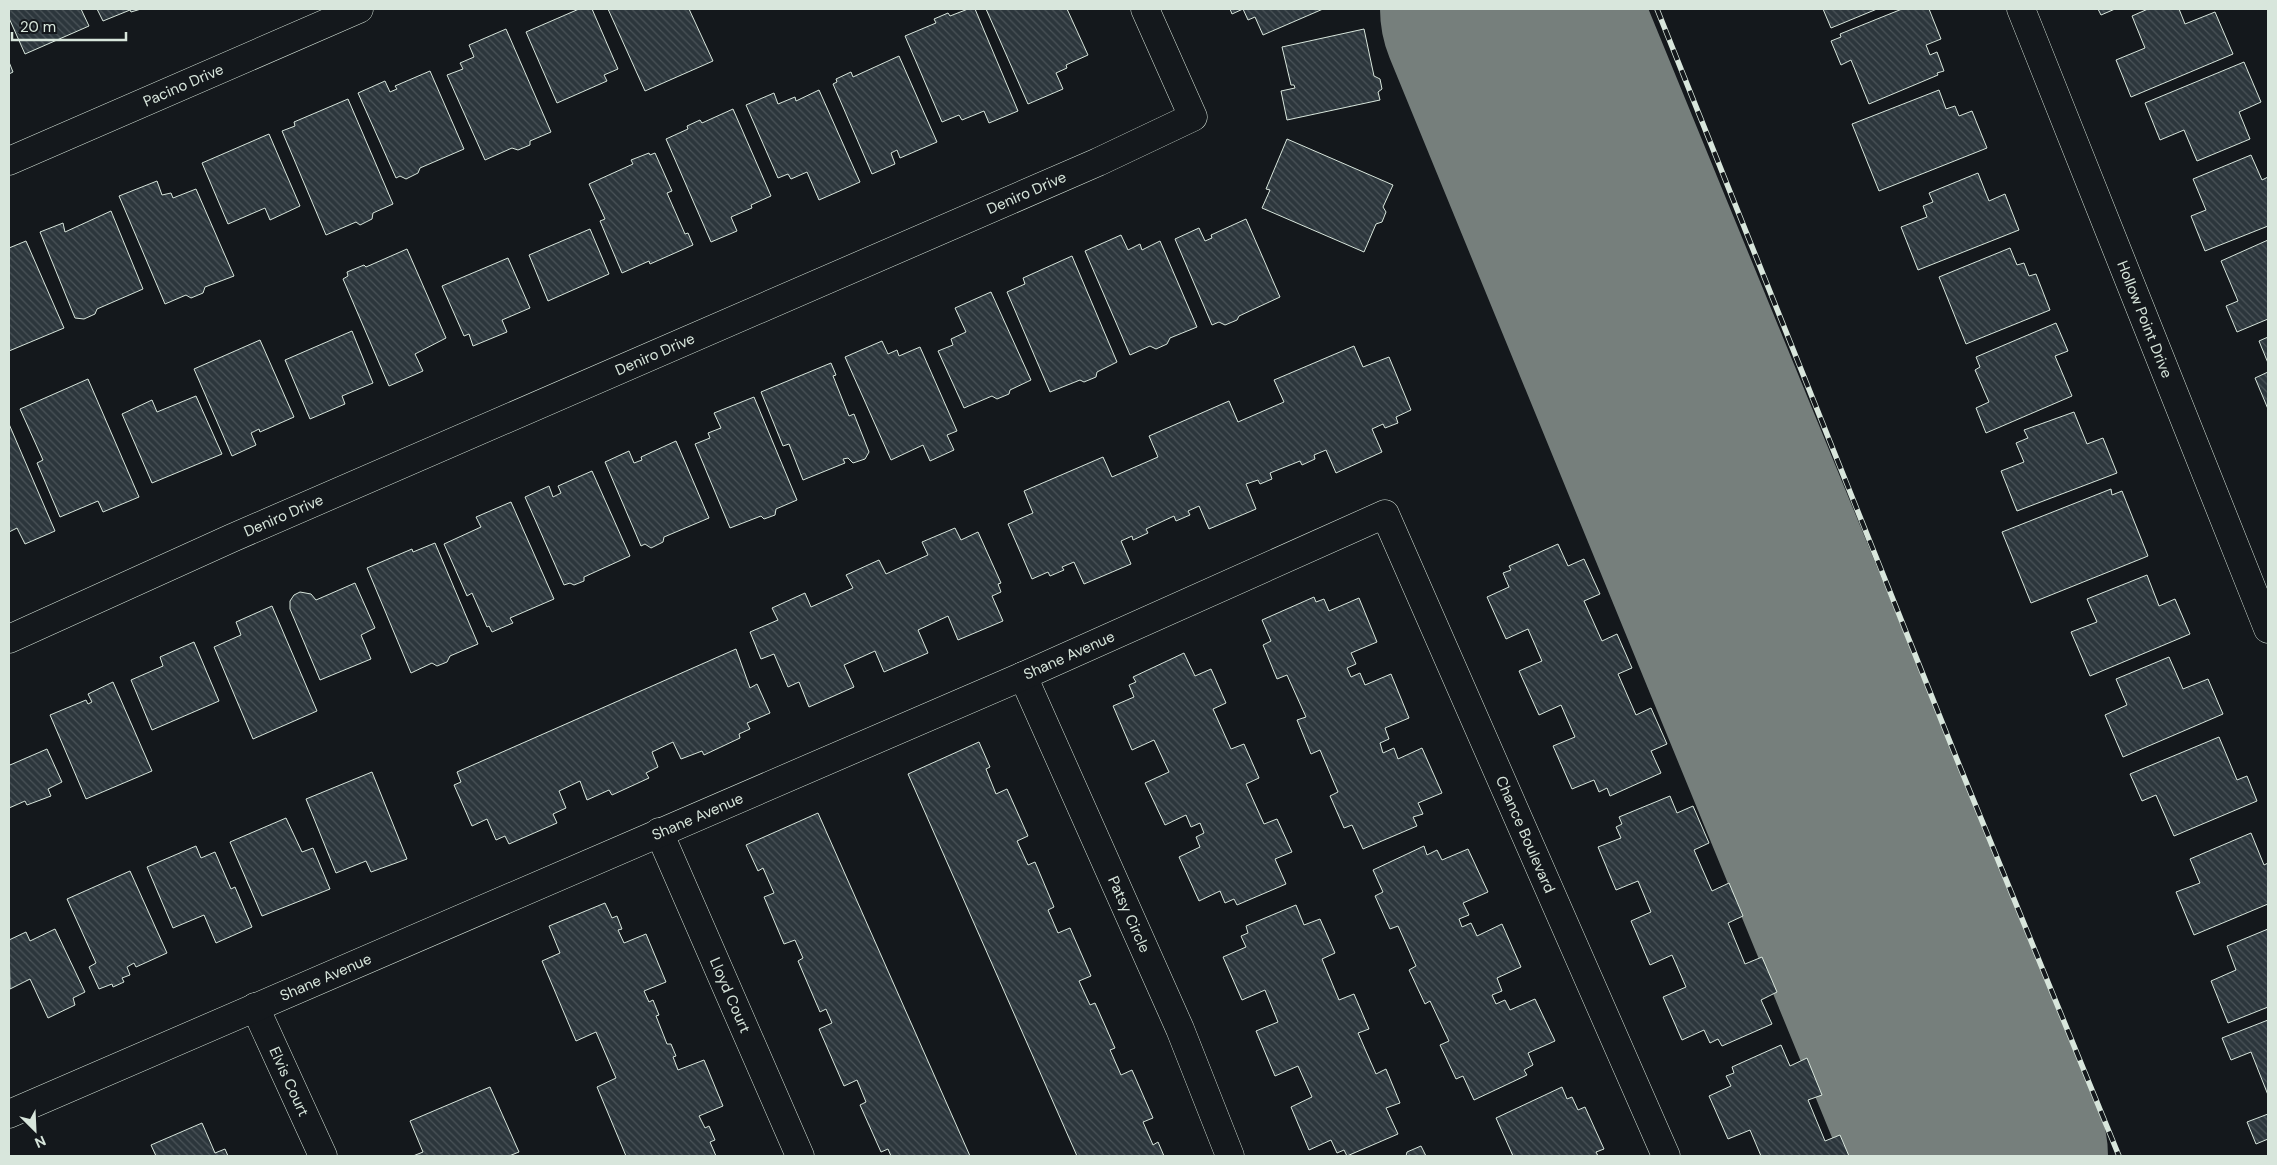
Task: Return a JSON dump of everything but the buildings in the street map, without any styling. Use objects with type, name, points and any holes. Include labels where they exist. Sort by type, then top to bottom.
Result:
[{"type":"street","name":"Pacino Drive","points":[[9,161],[358,9]]},
{"type":"street","name":"Deniro Drive","points":[[9,639],[269,522],[1098,162],[1192,117],[1145,9]]},
{"type":"street","name":"Hollow Point Drive","points":[[2021,9],[2268,629]]},
{"type":"street","name":"Shane Avenue","points":[[9,1114],[1023,676],[1384,514]]},
{"type":"street","name":"Chance Boulevard","points":[[1384,514],[1666,1156]]},
{"type":"street","name":"Patsy Circle","points":[[1023,676],[1180,1029],[1230,1156]]},
{"type":"street","name":"Lloyd Court","points":[[659,832],[800,1156]]},
{"type":"street","name":"Elvis Court","points":[[255,1007],[323,1156]]},
{"type":"runway","points":[[1509,9],[1979,1156]]},
{"type":"railway","points":[[1657,9],[1960,767],[2119,1156]]}]
